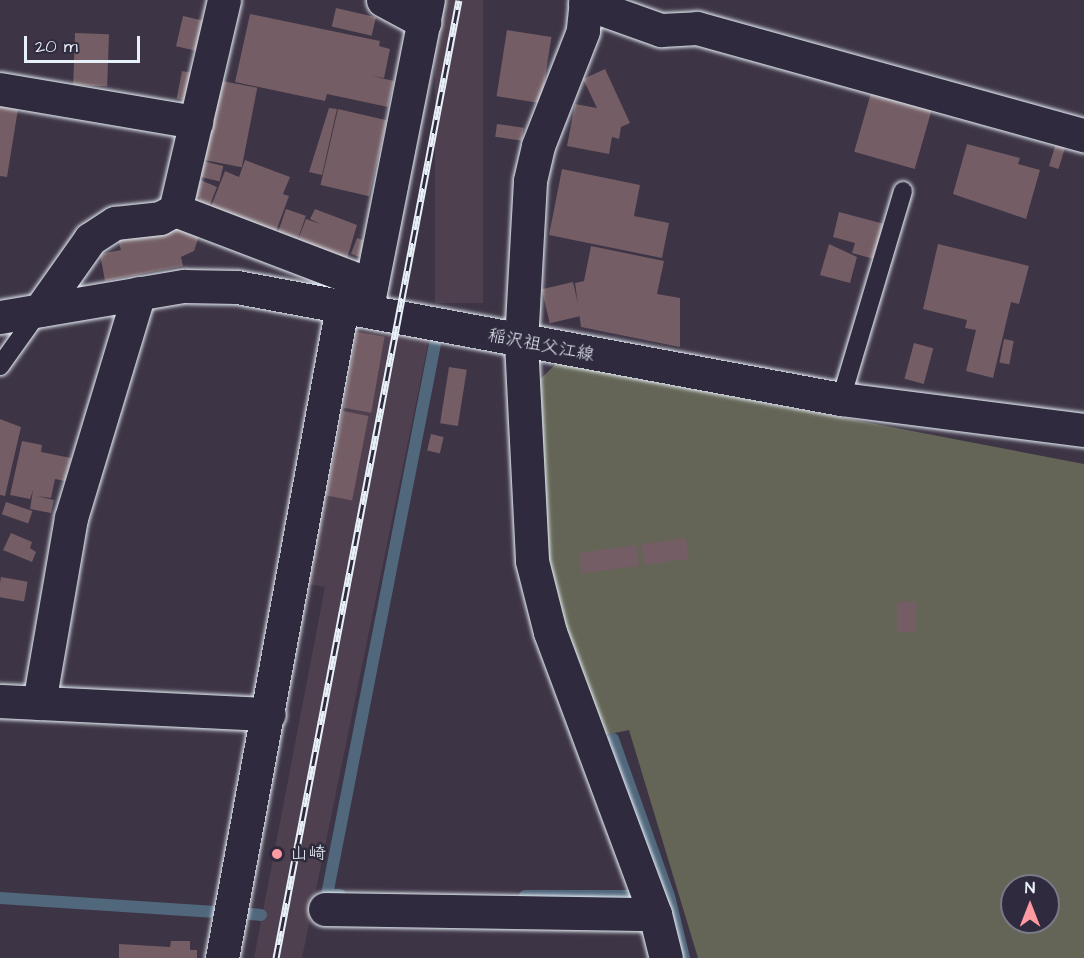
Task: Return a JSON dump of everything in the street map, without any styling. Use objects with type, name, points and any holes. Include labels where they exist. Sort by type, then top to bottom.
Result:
[{"type":"street","points":[[40,310],[90,239],[115,223],[160,218],[175,210],[224,0]]},
{"type":"street","points":[[222,958],[269,714],[426,11],[383,0]]},
{"type":"street","points":[[666,958],[655,914],[550,632],[535,571],[521,342],[530,181],[538,146],[583,31],[586,2],[661,30],[697,28],[1084,135]]},
{"type":"street","points":[[0,89],[196,122]]},
{"type":"street","points":[[175,210],[360,301]]},
{"type":"street","name":"稲沢祖父江線","points":[[0,317],[184,285],[237,287],[360,301],[521,342],[841,399],[1084,430]]},
{"type":"street","points":[[39,703],[70,518],[140,293]]},
{"type":"street","points":[[0,701],[269,714]]},
{"type":"street","points":[[325,909],[655,914]]},
{"type":"lane","points":[[841,399],[903,191]]},
{"type":"lane","points":[[0,366],[40,310]]},
{"type":"shaded area","points":[[435,0],[483,0],[483,303],[435,303]]},
{"type":"shaded area","points":[[376,318],[431,330],[302,958],[254,958],[325,587],[308,584],[355,330],[373,333]]},
{"type":"green space","points":[[557,363],[1084,464],[1084,958],[698,958],[629,730],[605,735],[553,589],[545,558],[534,385]]},
{"type":"building","points":[[336,8],[376,17],[372,36],[332,27]]},
{"type":"building","points":[[250,14],[380,41],[379,46],[390,49],[384,78],[372,76],[394,81],[388,107],[327,94],[325,101],[235,82]]},
{"type":"building","points":[[183,16],[210,22],[203,53],[176,46]]},
{"type":"building","points":[[507,30],[551,37],[541,103],[497,96]]},
{"type":"building","points":[[75,33],[109,34],[107,86],[73,85]]},
{"type":"building","points":[[605,69],[630,123],[621,127],[619,139],[612,137],[609,154],[567,146],[575,104],[597,108],[583,79]]},
{"type":"building","points":[[182,71],[198,74],[192,102],[177,98]]},
{"type":"building","points":[[217,80],[257,88],[242,167],[202,160]]},
{"type":"building","points":[[871,93],[932,110],[915,169],[854,152]]},
{"type":"building","points":[[0,105],[18,109],[7,177],[0,176]]},
{"type":"building","points":[[329,108],[337,109],[322,175],[309,172]]},
{"type":"building","points":[[338,109],[387,120],[369,196],[320,185]]},
{"type":"building","points":[[497,124],[524,128],[522,141],[495,137]]},
{"type":"building","points":[[1056,143],[1066,146],[1059,169],[1049,166]]},
{"type":"building","points":[[967,144],[1020,158],[1018,164],[1040,170],[1026,219],[953,194]]},
{"type":"building","points":[[245,160],[290,177],[283,194],[289,196],[275,234],[210,209],[225,171],[239,177]]},
{"type":"building","points":[[203,161],[223,166],[220,182],[199,177]]},
{"type":"building","points":[[562,169],[640,185],[634,216],[669,223],[662,258],[549,235]]},
{"type":"building","points":[[198,179],[217,187],[208,210],[197,205],[200,198],[192,194]]},
{"type":"building","points":[[286,209],[306,216],[297,241],[277,235]]},
{"type":"building","points":[[315,209],[357,225],[346,262],[297,242],[306,219],[320,224],[310,219]]},
{"type":"building","points":[[839,212],[888,225],[878,260],[852,253],[855,243],[833,237]]},
{"type":"building","points":[[184,218],[199,236],[194,251],[181,257],[183,266],[105,281],[100,254],[121,250],[118,240],[154,233]]},
{"type":"building","points":[[357,238],[365,241],[359,257],[351,254]]},
{"type":"building","points":[[829,244],[857,257],[850,283],[820,275]]},
{"type":"building","points":[[938,244],[1029,266],[1019,304],[1011,302],[993,378],[966,371],[976,330],[965,328],[967,320],[923,309]]},
{"type":"building","points":[[591,246],[664,261],[657,294],[680,298],[680,347],[581,327],[575,283],[584,281]]},
{"type":"building","points":[[573,282],[581,316],[550,323],[542,289]]},
{"type":"building","points":[[357,332],[385,337],[371,413],[344,408]]},
{"type":"building","points":[[1004,339],[1014,341],[1009,364],[999,363]]},
{"type":"building","points":[[914,343],[933,348],[924,384],[904,379]]},
{"type":"building","points":[[449,367],[467,370],[458,426],[440,423]]},
{"type":"building","points":[[343,411],[369,416],[352,500],[327,495]]},
{"type":"building","points":[[0,419],[21,427],[5,496],[0,495]]},
{"type":"building","points":[[431,434],[444,437],[440,453],[427,451]]},
{"type":"building","points":[[22,441],[42,445],[41,452],[71,458],[65,481],[55,479],[51,498],[37,496],[54,500],[51,513],[30,509],[33,490],[30,499],[10,495]]},
{"type":"building","points":[[6,502],[32,511],[28,523],[2,514]]},
{"type":"building","points":[[11,533],[32,542],[30,548],[36,552],[32,562],[3,550]]},
{"type":"building","points":[[686,538],[689,559],[644,565],[641,544]]},
{"type":"building","points":[[636,545],[639,566],[581,574],[579,553]]},
{"type":"building","points":[[1,577],[28,582],[24,601],[0,597]]},
{"type":"building","points":[[897,602],[916,602],[916,632],[897,632]]},
{"type":"building","points":[[171,941],[190,941],[190,950],[197,950],[197,958],[119,958],[119,944],[170,947]]},
{"type":"waterway","points":[[340,895],[327,895],[435,344]]},
{"type":"waterway","points":[[613,739],[669,896],[684,958]]},
{"type":"waterway","points":[[525,896],[627,896]]},
{"type":"waterway","points":[[0,898],[216,912]]},
{"type":"waterway","points":[[250,914],[261,915]]},
{"type":"railway","points":[[276,958],[459,0]]},
{"type":"place","name":"山崎","points":[[277,854]]}]
